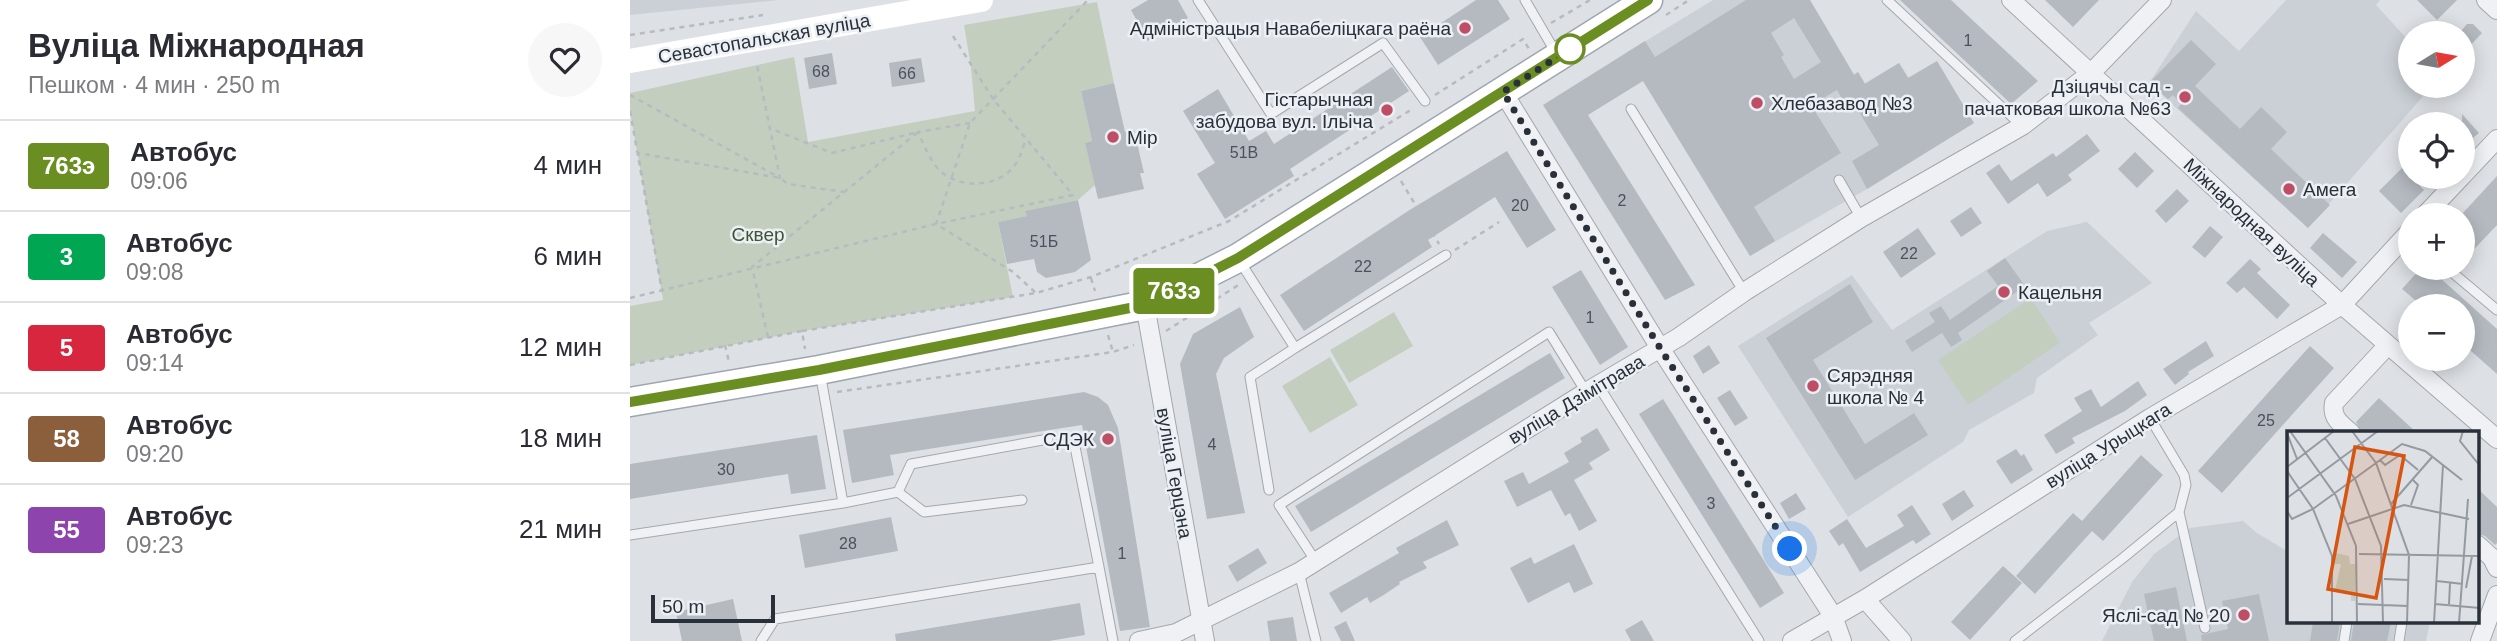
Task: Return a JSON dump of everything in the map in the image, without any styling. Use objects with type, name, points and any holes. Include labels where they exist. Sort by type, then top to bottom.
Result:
[{"type":"main road","points":[[630,402],[821,382],[1145,305],[1238,258],[1648,0]]},
{"type":"street","name":"Севастопальская вуліца","points":[[630,61],[981,0]]},
{"type":"street","name":"Міжнародная вуліца","points":[[2011,0],[2342,305],[2497,439]]},
{"type":"street","name":"вуліца Дзімітрава","points":[[1139,641],[1176,633],[1299,572],[1660,348],[1861,218],[2022,126],[2091,73],[2162,0]]},
{"type":"street","points":[[2486,0],[2497,10]]},
{"type":"street","points":[[1503,92],[1660,348],[1833,617],[1842,641]]},
{"type":"street","points":[[2475,162],[2497,139]]},
{"type":"street","points":[[2436,203],[2450,189]]},
{"type":"street","name":"вуліца Урыцкага","points":[[1791,641],[1865,599],[2150,418],[2342,305],[2398,246]]},
{"type":"street","name":"вуліца Герцэна","points":[[1145,305],[1205,641]]},
{"type":"street","points":[[2349,431],[2336,419],[2332,411],[2334,403],[2388,345]]},
{"type":"street","points":[[2480,547],[2492,558],[2497,568]]},
{"type":"street","points":[[2480,641],[2497,596]]},
{"type":"street","points":[[1865,599],[1902,641]]},
{"type":"lane","points":[[1198,0],[1270,114],[1383,43],[1425,101]]},
{"type":"lane","points":[[1525,0],[1541,28],[1549,62]]},
{"type":"lane","points":[[1886,0],[2022,126]]},
{"type":"lane","points":[[1631,109],[1744,292]]},
{"type":"lane","points":[[1839,180],[1861,218]]},
{"type":"lane","points":[[1269,490],[1250,377],[1446,255]]},
{"type":"lane","points":[[1238,258],[1295,348]]},
{"type":"lane","points":[[2461,280],[2497,310]]},
{"type":"lane","points":[[1315,560],[1279,505],[1549,332],[1592,388],[1759,641]]},
{"type":"lane","points":[[821,382],[843,503]]},
{"type":"lane","points":[[2150,418],[2184,475],[2186,485],[2179,512],[2205,628]]},
{"type":"lane","points":[[898,492],[911,464],[1048,439]]},
{"type":"lane","points":[[1074,442],[1113,641]]},
{"type":"lane","points":[[630,535],[843,503],[898,492],[924,512],[1022,500]]},
{"type":"lane","points":[[2015,641],[2179,512]]},
{"type":"lane","points":[[761,641],[775,619],[1099,567]]},
{"type":"lane","points":[[1299,572],[1317,641]]},
{"type":"path","points":[[936,224],[970,123],[1088,0]]},
{"type":"path","points":[[802,331],[1035,293],[1091,277],[1228,221],[1590,0]]},
{"type":"path","points":[[630,35],[774,14]]},
{"type":"path","points":[[630,298],[936,224],[1073,195],[993,99],[953,36]]},
{"type":"path","points":[[1523,39],[1549,62]]},
{"type":"path","points":[[757,65],[780,178]]},
{"type":"path","points":[[630,95],[788,184],[844,192]]},
{"type":"path","points":[[630,111],[662,291]]},
{"type":"path","points":[[769,128],[832,153],[918,132],[970,123]]},
{"type":"path","points":[[918,132],[941,172],[971,184],[991,183],[1016,165],[1026,139]]},
{"type":"path","points":[[752,267],[918,132]]},
{"type":"path","points":[[662,291],[638,153],[780,178]]},
{"type":"path","points":[[1391,163],[1446,255],[1499,222]]},
{"type":"path","points":[[936,224],[1013,272],[1035,293]]},
{"type":"path","points":[[630,365],[768,337],[752,267]]},
{"type":"path","points":[[821,382],[1113,352]]},
{"type":"shaded area","points":[[630,0],[779,0],[630,15]]},
{"type":"shaded area","points":[[1713,0],[1810,0],[1854,74],[1858,72],[1865,83],[1899,63],[1909,78],[1937,61],[1974,123],[1867,189],[1750,256],[1626,53]]},
{"type":"shaded area","points":[[2286,0],[2380,0],[2376,5],[2398,29],[2398,98],[2422,98],[2409,112],[2398,112],[2398,125],[2308,228],[2149,83],[2196,11],[2239,51]]},
{"type":"shaded area","points":[[2087,222],[2152,283],[2089,323],[2098,335],[2037,378],[2034,393],[1969,430],[1963,442],[1848,517],[1738,346],[1852,275],[1892,330],[2047,231]]},
{"type":"shaded area","points":[[2243,521],[2287,551],[2287,624],[2430,624],[2426,641],[2102,641],[2132,582],[2154,554],[2190,528]]},
{"type":"green space","name":"Сквер","points":[[1097,2],[1114,83],[1081,91],[1092,141],[1085,143],[1095,185],[1078,200],[1026,211],[1027,216],[998,222],[1013,297],[802,331],[630,365],[630,306],[663,300],[630,111],[630,93],[794,57],[808,142],[975,111],[964,25]]},
{"type":"green space","points":[[2031,298],[2060,343],[1968,405],[1938,360]]},
{"type":"green space","points":[[1394,312],[1413,346],[1349,383],[1330,350]]},
{"type":"green space","points":[[1330,357],[1358,405],[1310,433],[1282,386]]},
{"type":"building","points":[[1148,0],[1178,0],[1188,18],[1148,41],[1131,10]]},
{"type":"building","name":"Адміністрацыя Навабеліцкага раёна","points":[[1476,0],[1498,0],[1510,19],[1438,65],[1420,37]]},
{"type":"building","points":[[1746,0],[1810,0],[1854,75],[1858,72],[1865,84],[1899,63],[1908,78],[1937,61],[1974,123],[1867,189],[1852,161],[1879,145],[1853,102],[1846,106],[1837,90],[1811,105],[1841,153],[1754,207],[1775,241],[1750,256],[1643,81],[1588,115],[1695,285],[1665,300],[1543,105],[1645,41],[1655,57]],"holes":[[[1794,18],[1821,62],[1794,79],[1771,33]]]},
{"type":"building","points":[[1900,0],[1951,0],[2038,81],[2011,104]]},
{"type":"building","points":[[2045,0],[2099,0],[2073,27]]},
{"type":"building","points":[[2417,0],[2457,0],[2437,20]]},
{"type":"building","points":[[2475,26],[2482,33],[2475,40]]},
{"type":"building","name":"Дзіцячы сад - пачатковая школа №63","points":[[2191,40],[2216,64],[2195,86],[2240,129],[2261,107],[2287,132],[2271,149],[2330,205],[2308,228],[2178,108],[2181,104],[2173,95],[2168,99],[2149,83]]},
{"type":"building","points":[[832,53],[837,84],[809,89],[804,58]]},
{"type":"building","points":[[921,58],[925,82],[892,87],[889,63]]},
{"type":"building","points":[[1392,67],[1409,91],[1290,169],[1294,176],[1225,219],[1197,174],[1215,163],[1183,111],[1218,89],[1249,141],[1266,131],[1274,144]]},
{"type":"building","name":"Мір","points":[[1114,83],[1125,132],[1134,130],[1144,173],[1140,173],[1144,189],[1098,199],[1085,143],[1092,141],[1081,91]]},
{"type":"building","points":[[2087,134],[2100,151],[2068,175],[2072,180],[2047,197],[2038,183],[2008,204],[1986,173],[1999,164],[2011,181],[2053,153],[2056,157]]},
{"type":"building","points":[[1507,151],[1556,230],[1527,248],[1495,197],[1428,240],[1432,247],[1304,331],[1280,295],[1408,211]]},
{"type":"building","points":[[2135,152],[2154,171],[2137,188],[2118,169]]},
{"type":"building","points":[[2398,172],[2398,189],[2424,190],[2411,203],[2398,203],[2398,210],[2379,191]]},
{"type":"building","points":[[2497,176],[2497,225],[2475,248],[2475,203],[2472,203]]},
{"type":"building","points":[[2177,189],[2189,201],[2166,223],[2155,211]]},
{"type":"building","points":[[1078,200],[1091,260],[1075,272],[1046,278],[1037,272],[1034,259],[1007,264],[998,222],[1027,216],[1025,211]]},
{"type":"building","points":[[1971,207],[1982,223],[1961,237],[1950,221]]},
{"type":"building","points":[[2210,226],[2223,237],[2205,258],[2192,247]]},
{"type":"building","points":[[1918,228],[1936,254],[1901,278],[1883,252]]},
{"type":"building","points":[[2323,233],[2357,262],[2342,278],[2310,248]]},
{"type":"building","points":[[2005,258],[2025,286],[1958,333],[1962,340],[1951,347],[1942,333],[1912,352],[1905,341],[1935,322],[1929,313],[1941,306],[1950,320],[1998,286],[1987,271]]},
{"type":"building","points":[[2250,259],[2261,269],[2257,273],[2290,305],[2277,319],[2244,287],[2237,293],[2226,283]]},
{"type":"building","points":[[1581,270],[1628,347],[1600,365],[1552,287]]},
{"type":"building","points":[[2410,280],[2442,280],[2458,294],[2408,294],[2402,289]]},
{"type":"building","name":"Сярэдняя школа № 4","points":[[1850,284],[1873,322],[1813,360],[1865,444],[1914,413],[1928,435],[1855,480],[1766,338]]},
{"type":"building","points":[[1240,307],[1254,337],[1224,358],[1216,374],[1245,513],[1207,519],[1180,364],[1193,334]]},
{"type":"building","points":[[2475,309],[2497,329],[2497,374],[2475,355]]},
{"type":"building","points":[[2206,341],[2214,356],[2188,372],[2189,374],[2175,385],[2163,369]]},
{"type":"building","points":[[1709,345],[1720,363],[1703,374],[1693,356]]},
{"type":"building","points":[[2310,346],[2334,368],[2222,493],[2198,471]]},
{"type":"building","points":[[1550,353],[1565,378],[1311,532],[1295,506]]},
{"type":"building","points":[[2138,381],[2147,395],[2125,411],[2072,438],[2075,443],[2056,454],[2044,435],[2082,411],[2074,398],[2091,389],[2101,407]]},
{"type":"building","points":[[1730,390],[1748,418],[1735,426],[1717,398]]},
{"type":"building","points":[[1084,392],[1098,397],[1108,405],[1118,428],[1150,627],[1120,631],[1082,425],[890,455],[894,475],[852,483],[843,430]]},
{"type":"building","points":[[2379,398],[2415,431],[2361,431],[2356,422]]},
{"type":"building","points":[[1663,399],[1784,593],[1760,608],[1639,414]]},
{"type":"building","points":[[1597,428],[1610,450],[1589,463],[1593,469],[1574,480],[1597,521],[1579,531],[1570,513],[1565,516],[1551,490],[1517,507],[1504,481],[1523,472],[1529,484],[1569,462],[1564,453],[1582,442],[1580,438]]},
{"type":"building","points":[[817,435],[826,489],[791,494],[788,474],[630,499],[630,464]]},
{"type":"building","points":[[2016,449],[2021,456],[2024,454],[2033,470],[2011,484],[1996,461]]},
{"type":"building","points":[[2141,455],[2163,475],[2103,541],[2092,531],[2035,594],[2016,576],[2073,513],[2082,521]]},
{"type":"building","points":[[1964,490],[1974,506],[1952,521],[1942,504]]},
{"type":"building","points":[[2480,491],[2497,507],[2497,543],[2495,545],[2480,535]]},
{"type":"building","points":[[1796,493],[1806,509],[1789,519],[1780,503]]},
{"type":"building","points":[[1912,505],[1931,534],[1916,544],[1913,540],[1860,572],[1843,543],[1839,546],[1829,531],[1847,519],[1866,548],[1904,526],[1897,515]]},
{"type":"building","points":[[891,517],[898,551],[805,568],[799,535]]},
{"type":"building","points":[[1447,520],[1459,545],[1423,562],[1427,568],[1399,582],[1400,584],[1370,603],[1367,597],[1341,613],[1329,593],[1399,553],[1396,548]]},
{"type":"building","points":[[1574,544],[1593,584],[1574,593],[1569,582],[1528,603],[1510,568],[1531,557],[1534,564]]},
{"type":"building","points":[[1258,548],[1267,563],[1237,582],[1228,566]]},
{"type":"building","points":[[2003,566],[2022,583],[1970,640],[1951,622]]},
{"type":"building","points":[[2176,587],[2187,641],[2154,641],[2144,594]]},
{"type":"building","points":[[2259,594],[2269,641],[2202,641],[2201,635],[2228,629],[2222,601]]},
{"type":"building","points":[[733,599],[742,641],[682,641],[676,612]]},
{"type":"building","points":[[1080,603],[1085,635],[1049,641],[896,641],[895,634]]},
{"type":"building","points":[[1293,617],[1297,641],[1270,641],[1267,621]]},
{"type":"building","points":[[1642,620],[1654,641],[1631,641],[1625,630]]},
{"type":"building","points":[[1346,621],[1355,641],[1341,641],[1334,627]]},
{"type":"building","points":[[2313,624],[2340,624],[2337,641],[2310,641]]},
{"type":"building","points":[[2354,624],[2391,624],[2387,641],[2351,641]]},
{"type":"bus line","name":"763э","points":[[630,402],[819,370],[1145,305],[1238,258],[1648,0]]},
{"type":"place","name":"Адміністрацыя Навабеліцкага раёна","points":[[1465,28]]},
{"type":"place","name":"Дзіцячы сад - пачатковая школа №63","points":[[2185,97]]},
{"type":"place","name":"Хлебазавод №3","points":[[1757,103]]},
{"type":"place","name":"Гістарычная забудова вул. Ільіча","points":[[1387,110]]},
{"type":"place","name":"Мір","points":[[1113,137]]},
{"type":"place","name":"Амега","points":[[2289,189]]},
{"type":"place","name":"Кацельня","points":[[2004,292]]},
{"type":"place","name":"Сярэдняя школа № 4","points":[[1813,386]]},
{"type":"place","name":"СДЭК","points":[[1108,439]]},
{"type":"place","name":"Яслі-сад № 20","points":[[2244,615]]},
{"type":"route","points":[[1570,49],[1503,92],[1660,348],[1790,549]]}]
